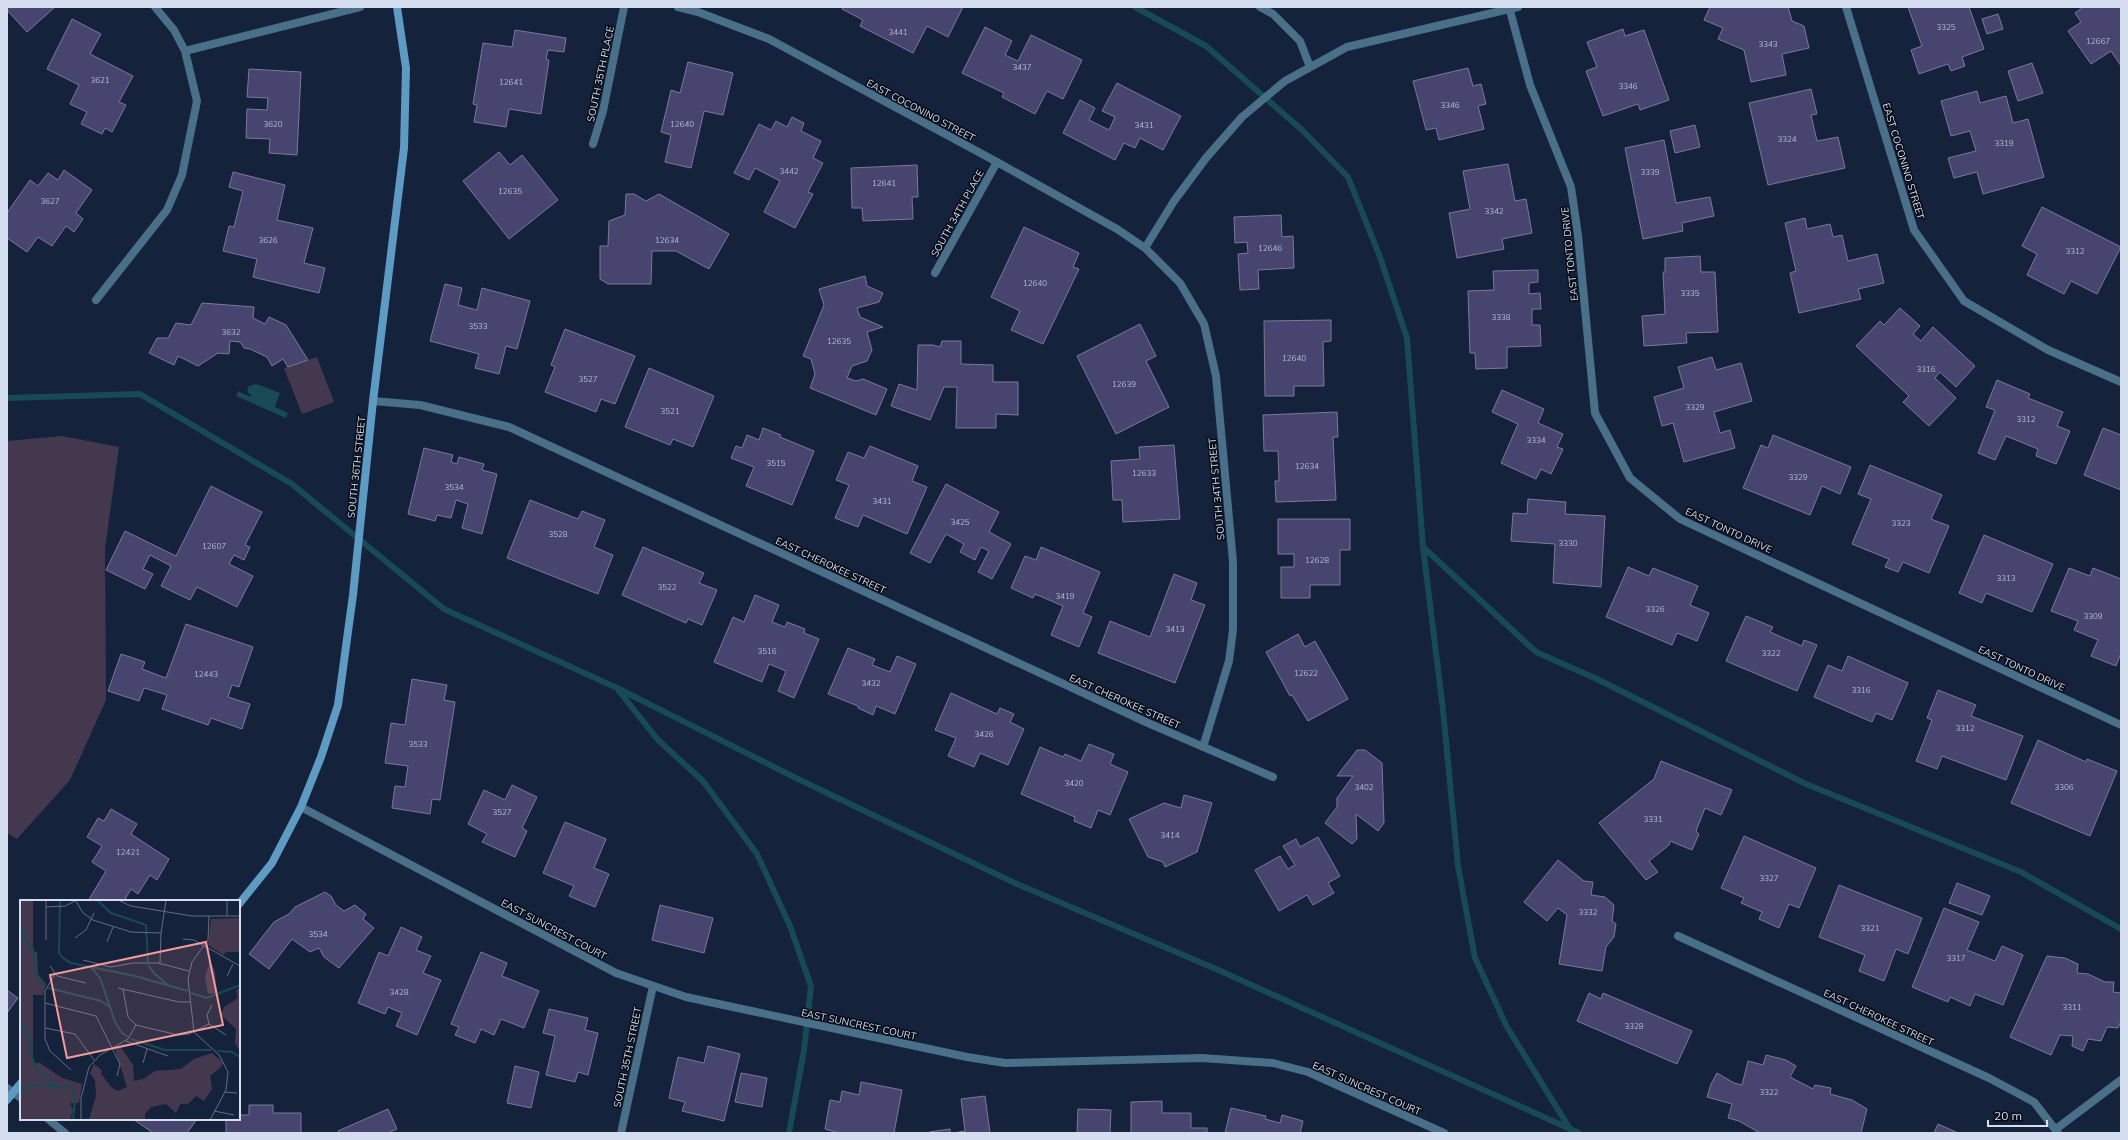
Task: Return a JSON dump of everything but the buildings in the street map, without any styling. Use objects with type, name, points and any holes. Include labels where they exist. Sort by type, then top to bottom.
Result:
[{"type":"street","points":[[96,300],[167,210],[182,175],[197,101],[185,51],[174,30],[155,7]]},
{"type":"street","points":[[185,51],[360,7]]},
{"type":"street","name":"SOUTH 36TH STREET","points":[[240,903],[272,863],[301,807],[321,757],[338,705],[353,595],[372,401],[404,148],[406,68],[397,7]]},
{"type":"street","name":"SOUTH 35TH PLACE","points":[[593,144],[604,110],[624,7]]},
{"type":"street","name":"EAST COCONINO STREET","points":[[678,7],[698,12],[769,39],[997,162],[1117,229],[1145,248]]},
{"type":"street","points":[[1260,7],[1273,14],[1300,41],[1310,66]]},
{"type":"street","points":[[1145,248],[1174,201],[1206,158],[1242,117],[1285,81],[1347,47],[1518,7]]},
{"type":"street","name":"EAST COCONINO STREET","points":[[1846,7],[1914,230],[1964,301],[2048,350],[2121,382]]},
{"type":"street","name":"EAST TONTO DRIVE","points":[[1509,8],[1530,85],[1571,187],[1578,235],[1595,413],[1630,478],[1680,519],[2121,724]]},
{"type":"street","name":"SOUTH 34TH PLACE","points":[[935,273],[997,162]]},
{"type":"street","name":"SOUTH 34TH STREET","points":[[1145,248],[1180,283],[1204,324],[1216,376],[1233,562],[1233,630],[1228,661],[1203,747]]},
{"type":"street","name":"EAST CHEROKEE STREET","points":[[372,401],[420,405],[509,427],[1203,747],[1273,777]]},
{"type":"street","name":"EAST SUNCREST COURT","points":[[301,807],[616,973],[686,997],[967,1057],[1005,1063],[1202,1058],[1273,1063],[1308,1072],[1444,1133]]},
{"type":"street","name":"EAST CHEROKEE STREET","points":[[1678,936],[1989,1078],[2034,1102],[2057,1131]]},
{"type":"street","name":"SOUTH 35TH STREET","points":[[621,1133],[653,986]]},
{"type":"street","points":[[2057,1131],[2121,1080]]},
{"type":"street","points":[[7,1100],[10,1090],[20,1084]]},
{"type":"street","points":[[10,1090],[20,1097]]},
{"type":"street","points":[[49,1120],[65,1133]]},
{"type":"shaded area","points":[[317,357],[334,402],[302,414],[284,368]]},
{"type":"shaded area","points":[[256,384],[280,393],[275,407],[288,413],[286,418],[236,396],[238,391],[251,397],[251,395],[247,392],[249,386]]},
{"type":"shaded area","points":[[62,436],[119,447],[105,549],[106,700],[70,780],[17,839],[7,833],[7,441]]},
{"type":"waterway","points":[[1135,7],[1206,46],[1301,129],[1348,177],[1380,257],[1407,338],[1423,547],[1443,710],[1458,866],[1475,958],[1507,1027],[1570,1129]]},
{"type":"waterway","points":[[7,398],[140,394],[292,484],[444,609],[617,688],[796,778],[1017,884],[1216,969],[1579,1133]]},
{"type":"waterway","points":[[1423,547],[1536,652],[1597,679],[1806,784],[2021,872],[2121,929]]},
{"type":"waterway","points":[[619,691],[658,740],[703,781],[757,854],[790,926],[811,986],[804,1050],[789,1133]]}]
